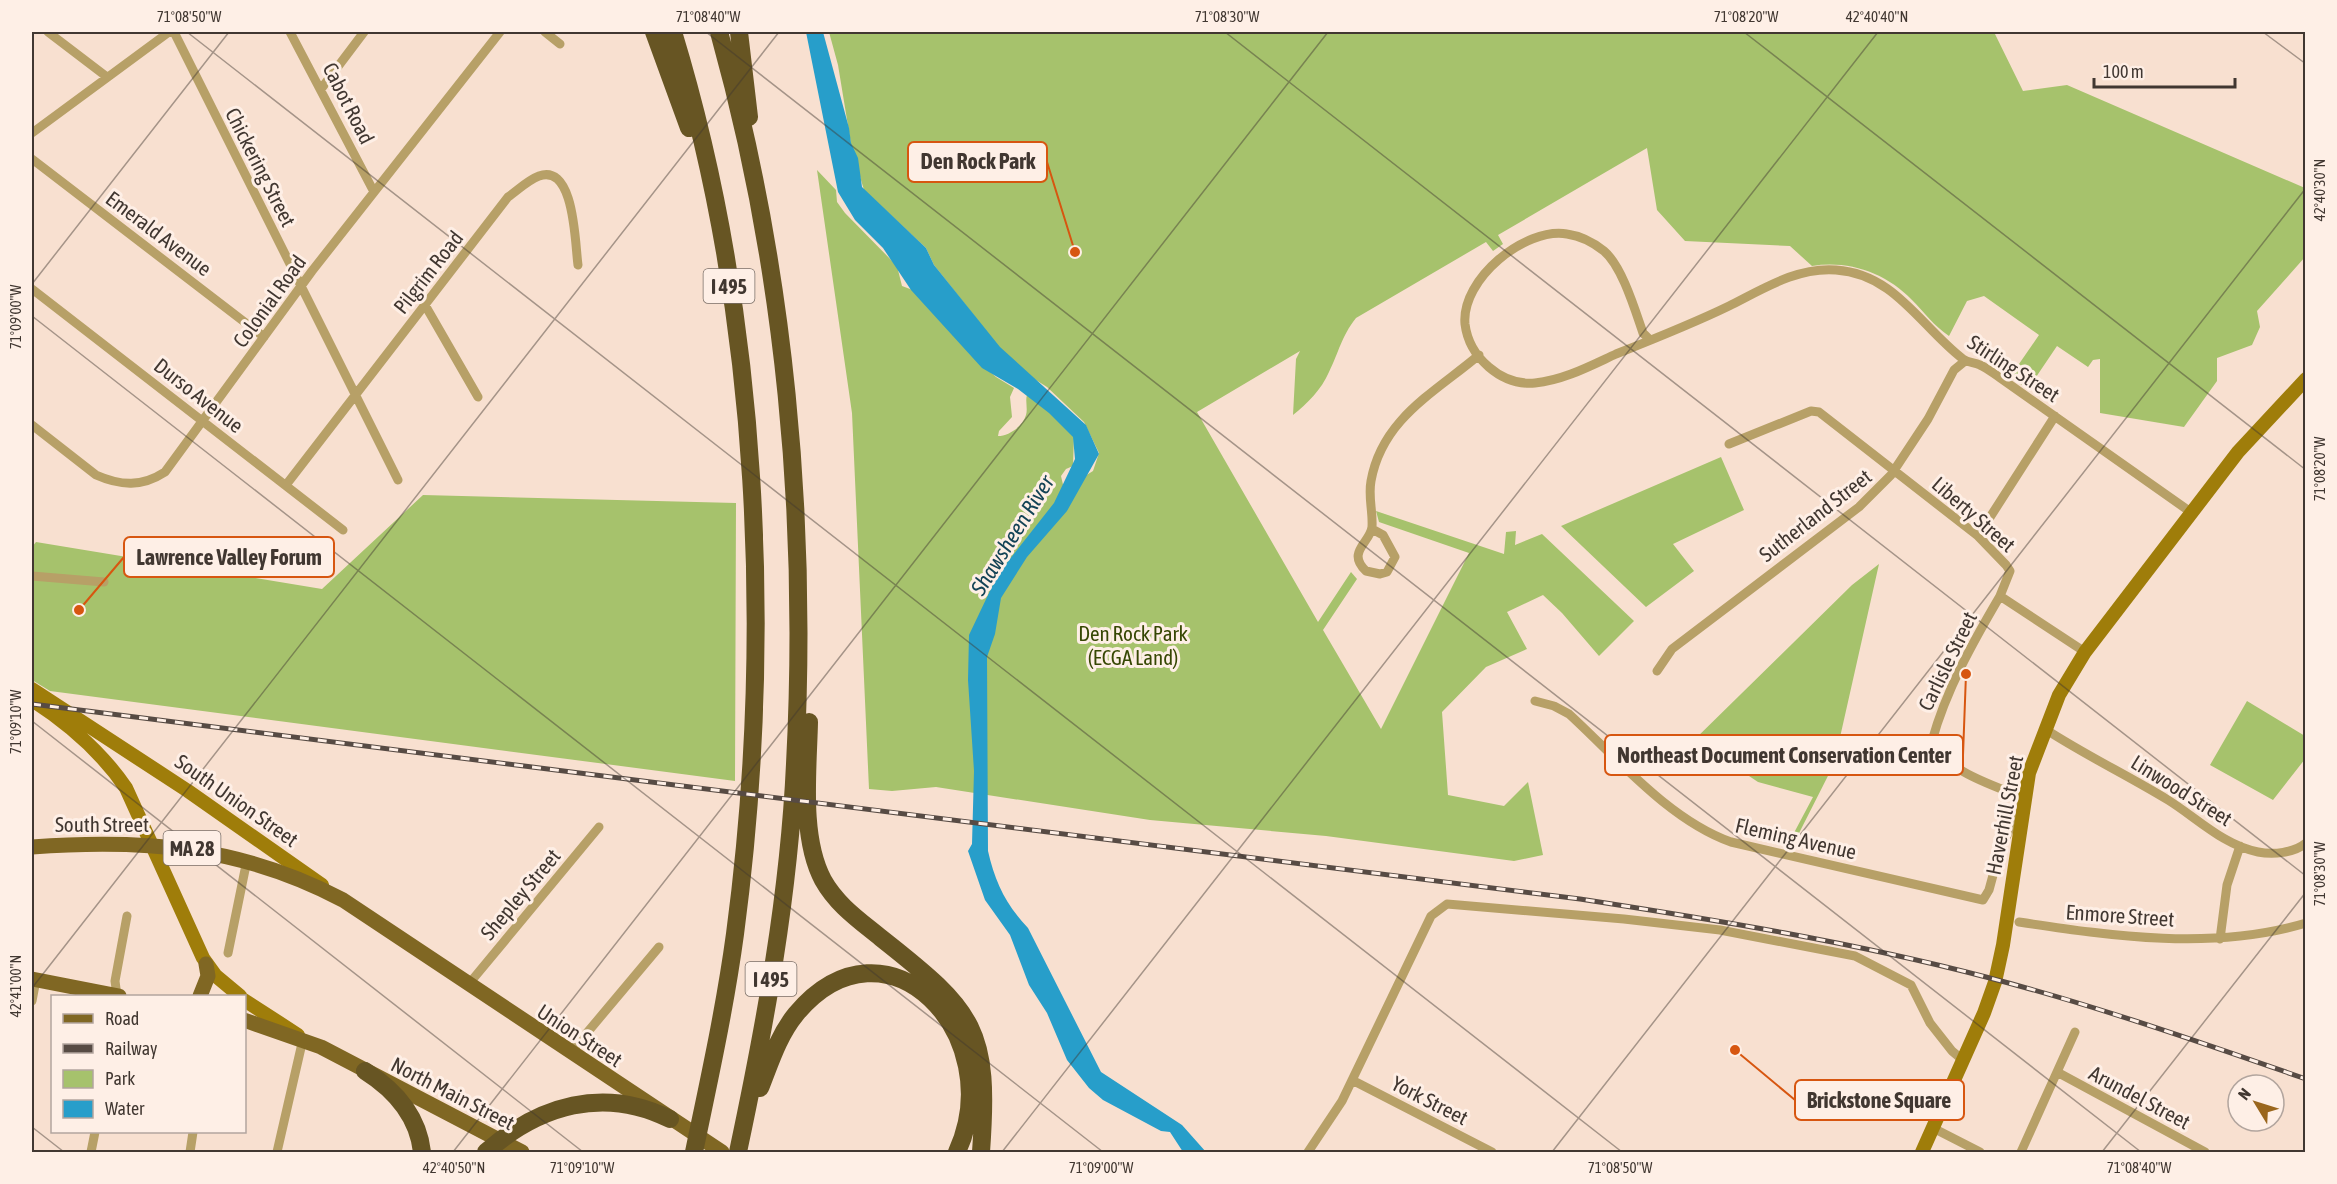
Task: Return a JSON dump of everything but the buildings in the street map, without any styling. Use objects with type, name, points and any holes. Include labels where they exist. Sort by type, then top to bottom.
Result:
[{"type":"highway","points":[[654,32],[690,131],[708,169]]},
{"type":"highway","name":"I 495","points":[[674,32],[708,169],[729,286],[745,405],[752,494],[756,670],[747,820],[733,946],[694,1152]]},
{"type":"highway","name":"I 495","points":[[718,32],[747,145],[774,296],[782,364],[794,482],[802,767],[790,829],[771,979],[738,1152]]},
{"type":"highway","points":[[739,32],[748,97],[747,145]]},
{"type":"highway","points":[[802,767],[814,856],[820,873],[840,903],[942,987],[965,1016],[979,1048],[983,1072],[981,1152]]},
{"type":"highway","points":[[743,1128],[776,1048],[790,1022],[801,1008],[839,982],[861,976],[883,975],[905,981],[931,998],[948,1018],[962,1045],[969,1067],[971,1101],[968,1124],[957,1152]]},
{"type":"highway","points":[[365,1071],[392,1092],[408,1111],[417,1130],[422,1152]]},
{"type":"highway","points":[[486,1152],[507,1134],[532,1119],[571,1105],[623,1103],[642,1107],[670,1119]]},
{"type":"main road","name":"Haverhill Street","points":[[1922,1152],[1964,1061],[1986,1007],[1998,968],[2024,798],[2045,729],[2063,687],[2085,652],[2253,433],[2306,379]]},
{"type":"main road","name":"South Union Street","points":[[32,689],[57,711],[188,791],[416,950]]},
{"type":"main road","points":[[32,700],[57,711],[111,766],[126,788],[206,963],[208,976],[200,995]]},
{"type":"main road","name":"South Street","points":[[32,847],[119,843],[207,850],[247,860],[296,877],[343,900]]},
{"type":"main road","name":"Union Street","points":[[416,950],[722,1152]]},
{"type":"main road","points":[[206,963],[239,995]]},
{"type":"main road","points":[[34,980],[113,995]]},
{"type":"main road","points":[[246,1001],[303,1039]]},
{"type":"main road","name":"North Main Street","points":[[246,1021],[303,1039],[520,1152]]},
{"type":"street","points":[[48,32],[107,77]]},
{"type":"street","points":[[32,133],[169,32]]},
{"type":"street","name":"Chickering Street","points":[[174,32],[398,480]]},
{"type":"street","name":"Cabot Road","points":[[290,32],[374,192]]},
{"type":"street","points":[[321,89],[364,32]]},
{"type":"street","name":"Colonial Road","points":[[32,425],[96,475],[123,484],[138,484],[165,472],[301,286],[500,32]]},
{"type":"street","points":[[545,32],[560,44]]},
{"type":"street","name":"Emerald Avenue","points":[[32,159],[264,338]]},
{"type":"street","name":"Pilgrim Road","points":[[286,485],[508,197],[539,176],[546,174],[556,179],[568,190],[578,265]]},
{"type":"street","name":"Stirling Street","points":[[1650,340],[1643,333],[1617,268],[1607,253],[1591,241],[1566,234],[1528,242],[1491,266],[1476,282],[1467,308],[1466,324],[1484,364],[1515,382],[1534,383],[1564,377],[1650,340],[1794,275],[1807,271],[1836,270],[1867,277],[1896,293],[1965,361],[1982,366],[2192,513]]},
{"type":"street","name":"Durso Avenue","points":[[32,289],[343,530]]},
{"type":"street","points":[[425,305],[477,397]]},
{"type":"street","points":[[1372,529],[1383,535],[1395,557],[1387,572],[1380,574],[1366,571],[1359,561],[1359,551],[1372,529],[1368,503],[1375,461],[1389,432],[1410,409],[1479,355]]},
{"type":"street","name":"Sutherland Street","points":[[1657,672],[1672,649],[1859,507],[1894,470],[1928,419],[1954,370],[1965,361]]},
{"type":"street","name":"Liberty Street","points":[[1728,444],[1810,411],[1820,412],[1978,536],[2007,564],[2010,571],[2000,596]]},
{"type":"street","points":[[1978,536],[2055,416]]},
{"type":"street","points":[[32,576],[104,582]]},
{"type":"street","points":[[2000,596],[2085,652]]},
{"type":"street","name":"Carlisle Street","points":[[2000,596],[1971,644],[1937,722],[1932,741],[1938,753],[1963,771],[2024,798]]},
{"type":"street","name":"Fleming Avenue","points":[[1535,701],[1554,706],[1569,714],[1660,798],[1687,821],[1712,836],[1742,845],[1983,900],[1989,890],[2007,833],[2024,798]]},
{"type":"street","name":"Linwood Street","points":[[2045,729],[2169,801],[2205,826],[2240,846],[2258,852],[2277,853],[2295,850],[2306,843]]},
{"type":"street","name":"Shepley Street","points":[[468,985],[599,827]]},
{"type":"street","points":[[2220,939],[2227,885],[2240,846]]},
{"type":"street","points":[[228,953],[247,860]]},
{"type":"street","points":[[1308,1152],[1342,1101],[1429,921],[1440,907],[1452,904],[1720,930],[1855,956],[1911,985],[1930,1023],[1952,1051],[1964,1061]]},
{"type":"street","points":[[118,995],[115,981],[127,916]]},
{"type":"street","name":"Enmore Street","points":[[2019,922],[2059,929],[2220,939],[2261,934],[2306,922]]},
{"type":"street","points":[[570,1053],[659,947]]},
{"type":"street","points":[[32,1001],[34,980]]},
{"type":"street","points":[[2021,1152],[2075,1032]]},
{"type":"street","points":[[277,1152],[303,1039]]},
{"type":"street","name":"Arundel Street","points":[[2057,1072],[2205,1152]]},
{"type":"street","name":"York Street","points":[[1352,1080],[1492,1152]]},
{"type":"street","points":[[1933,1128],[1980,1152]]},
{"type":"street","points":[[91,1152],[95,1133]]},
{"type":"street","points":[[190,1152],[193,1133]]},
{"type":"green space","name":"Den Rock Park (ECGA Land)","points":[[829,32],[1994,32],[2023,91],[2067,85],[2305,188],[2305,257],[2257,311],[2260,327],[2252,345],[2217,358],[2217,381],[2184,427],[2100,413],[2100,359],[2093,360],[2088,367],[2057,346],[2028,389],[2010,377],[2039,335],[1984,296],[1967,301],[1949,336],[1891,282],[1866,271],[1840,265],[1812,266],[1790,246],[1685,241],[1657,210],[1647,148],[1498,235],[1503,244],[1493,251],[1486,242],[1356,318],[1322,385],[1293,415],[1296,359],[1300,351],[1197,412],[1318,622],[1351,572],[1357,579],[1323,630],[1381,729],[1469,553],[1379,522],[1376,511],[1504,554],[1506,532],[1516,531],[1515,545],[1542,534],[1634,621],[1599,656],[1562,613],[1543,595],[1507,612],[1527,649],[1486,667],[1442,712],[1448,795],[1504,806],[1528,782],[1543,855],[1514,861],[1326,836],[1150,820],[936,787],[892,791],[869,789],[852,413],[817,170],[836,190],[837,202],[845,213],[897,266],[902,286],[918,292],[971,355],[996,377],[1014,388],[1010,397],[1012,417],[999,431],[998,436],[1011,432],[1022,423],[1027,412],[1027,395],[1034,398],[1074,434],[1073,466],[1066,469],[1061,476],[1064,489],[1093,471],[1099,453],[1084,422],[1047,387],[1028,375],[1002,351],[934,265],[926,248],[864,190],[852,150],[838,65]]},
{"type":"green space","points":[[1721,457],[1744,510],[1673,544],[1694,571],[1646,607],[1561,526]]},
{"type":"green space","points":[[423,495],[736,503],[735,781],[50,691],[32,680],[32,547],[36,542],[322,589]]},
{"type":"green space","points":[[1879,564],[1834,764],[1792,847],[1787,846],[1813,797],[1758,782],[1722,758],[1689,745],[1852,585]]},
{"type":"green space","points":[[2247,701],[2305,736],[2305,759],[2273,800],[2210,765]]},
{"type":"water","name":"Shawsheen River","points":[[806,32],[823,32],[851,143],[858,158],[862,187],[926,248],[934,265],[1000,347],[1086,425],[1099,454],[1067,511],[1027,557],[1001,598],[995,634],[987,657],[988,851],[1002,893],[1013,911],[1028,928],[1101,1072],[1182,1125],[1206,1152],[1183,1152],[1170,1132],[1161,1131],[1103,1100],[1089,1088],[1067,1060],[1047,1013],[1029,985],[1010,935],[985,900],[968,851],[972,844],[974,771],[968,680],[969,635],[998,574],[1054,503],[1075,459],[1073,437],[1049,413],[1018,389],[982,368],[911,290],[883,248],[855,220],[838,192]]},
{"type":"railway","points":[[32,704],[1580,899],[1682,915],[1835,942],[1986,977],[2107,1012],[2306,1079]]},
{"type":"place","name":"Den Rock Park","points":[[1075,252]]},
{"type":"place","name":"Lawrence Valley Forum","points":[[79,610]]},
{"type":"place","name":"Northeast Document Conservation Center","points":[[1966,674]]},
{"type":"place","name":"Brickstone Square","points":[[1735,1050]]}]
